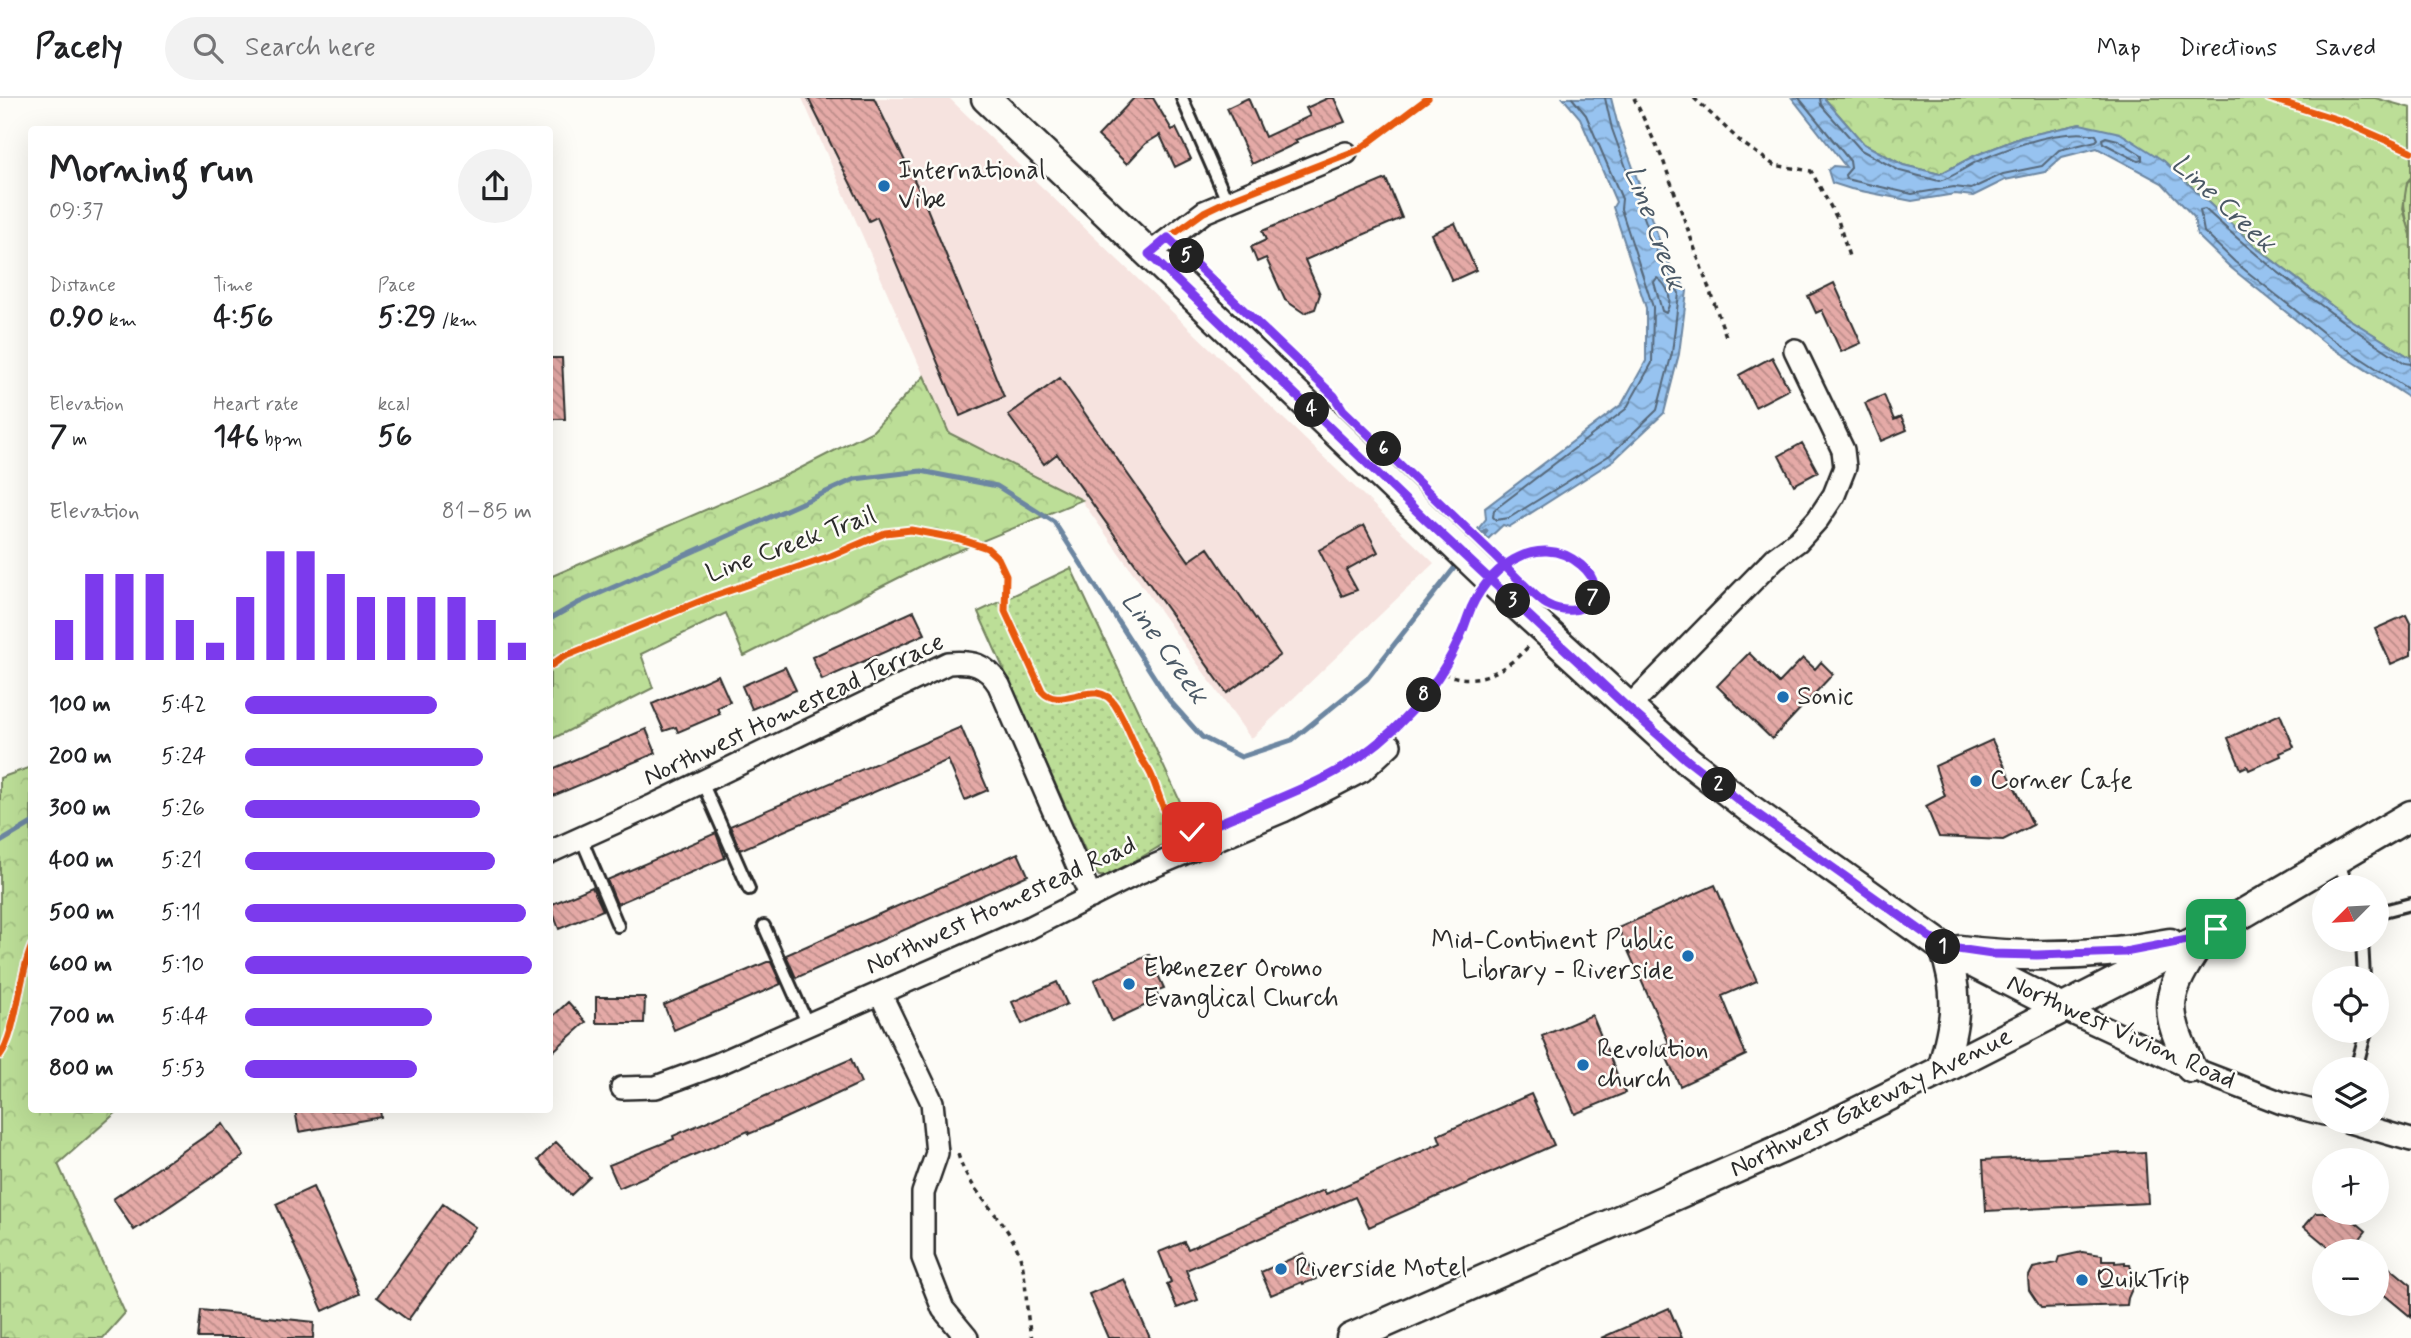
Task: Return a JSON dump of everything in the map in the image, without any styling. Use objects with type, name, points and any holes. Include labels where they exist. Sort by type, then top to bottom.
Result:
[{"type":"main road","name":"Northwest Vivion Road","points":[[986,98],[1424,518],[1687,760],[1750,809],[1944,947],[2061,1008]]},
{"type":"main road","name":"Northwest Gateway Avenue","points":[[1351,1338],[1782,1149],[2203,937],[2411,815]]},
{"type":"main road","points":[[1942,1070],[1954,1025],[1956,999],[1952,972],[1944,947],[1992,954],[2125,952],[2203,937]]},
{"type":"main road","points":[[2191,1068],[2175,1035],[2169,1013],[2179,973],[2203,937]]},
{"type":"street","points":[[1149,254],[1204,212],[1346,153]]},
{"type":"street","points":[[1628,708],[1775,558],[1798,541],[1818,519],[1834,495],[1845,467],[1843,450],[1795,350]]},
{"type":"street","name":"Northwest Homestead Terrace","points":[[553,851],[948,663],[969,661],[992,674],[999,685],[1091,897]]},
{"type":"street","name":"Northwest Homestead Road","points":[[622,1088],[656,1087],[718,1064],[1031,927],[1140,872],[1283,811],[1363,771],[1390,745]]},
{"type":"street","points":[[880,993],[932,1102],[937,1153],[923,1193],[923,1258],[943,1309],[967,1338]]},
{"type":"street","name":"Northwest Vivion Road","points":[[2061,1008],[2191,1068],[2282,1103],[2312,1111]]},
{"type":"street","points":[[2389,1134],[2411,1140]]},
{"type":"lane","points":[[1182,98],[1227,201]]},
{"type":"lane","points":[[702,782],[749,889]]},
{"type":"lane","points":[[580,838],[618,926]]},
{"type":"lane","points":[[2338,858],[2344,875]]},
{"type":"lane","points":[[2389,910],[2411,904]]},
{"type":"lane","points":[[765,926],[808,1025]]},
{"type":"path","points":[[1633,98],[1662,160],[1727,339]]},
{"type":"path","points":[[1694,98],[1741,142],[1774,165],[1811,171],[1838,220],[1850,260]]},
{"type":"path","points":[[1443,673],[1460,677],[1491,675],[1513,662],[1529,646]]},
{"type":"path","points":[[1434,683],[1449,663]]},
{"type":"path","points":[[956,1147],[962,1169],[1002,1221],[1021,1259],[1028,1325],[1032,1338]]},
{"type":"shaded area","points":[[802,98],[949,98],[1434,563],[1251,739],[1082,501],[949,433]]},
{"type":"green space","points":[[1824,98],[2375,98],[2411,108],[2411,177],[2407,182],[2403,209],[2411,235],[2411,358],[2349,319],[2258,249],[2164,161],[2080,124],[2022,137],[1974,156],[1940,174],[1903,165],[1864,144]]},
{"type":"green space","points":[[2411,177],[2411,235],[2404,198]]},
{"type":"green space","points":[[924,376],[949,433],[1082,500],[926,564],[744,656],[726,613],[641,654],[653,688],[553,738],[553,576],[793,472],[873,431]]},
{"type":"green space","points":[[1071,568],[1192,827],[1110,876],[1099,876],[1094,870],[978,612]]},
{"type":"green space","points":[[28,768],[28,1113],[116,1113],[58,1164],[125,1313],[103,1338],[0,1338],[0,778]]},
{"type":"water","points":[[1563,98],[1611,98],[1618,126],[1666,259],[1687,291],[1679,354],[1664,413],[1614,460],[1509,527],[1503,525],[1488,539],[1478,529],[1486,519],[1485,508],[1622,404],[1646,361],[1646,308],[1613,207],[1616,202],[1580,118]]},
{"type":"water","points":[[1792,98],[1824,98],[1864,144],[1903,165],[1940,174],[1974,156],[2022,137],[2080,124],[2120,133],[2164,161],[2258,249],[2349,319],[2411,358],[2411,399],[2326,344],[2230,267],[2197,235],[2194,217],[2162,183],[2097,148],[2062,157],[2045,172],[2005,180],[1973,196],[1955,194],[1912,201],[1832,183],[1828,170],[1833,166],[1846,167]]},
{"type":"building","points":[[808,98],[874,98],[922,196],[1004,397],[960,416],[877,217],[869,221]]},
{"type":"building","points":[[1134,98],[1153,98],[1172,130],[1176,128],[1191,159],[1175,167],[1160,135],[1145,144],[1127,164],[1098,136]]},
{"type":"building","points":[[1248,98],[1265,137],[1310,116],[1306,108],[1328,98],[1334,98],[1345,122],[1295,140],[1297,143],[1252,164],[1227,108]]},
{"type":"building","points":[[1386,179],[1402,218],[1305,260],[1320,294],[1315,309],[1304,313],[1285,300],[1266,258],[1257,262],[1251,247],[1266,240],[1262,231]]},
{"type":"building","points":[[1455,223],[1476,270],[1452,281],[1431,234]]},
{"type":"building","points":[[1834,283],[1861,343],[1841,352],[1822,310],[1816,313],[1808,296]]},
{"type":"building","points":[[1772,357],[1789,389],[1755,407],[1739,375]]},
{"type":"building","points":[[553,358],[562,358],[565,419],[553,419]]},
{"type":"building","points":[[1060,378],[1189,561],[1208,548],[1280,655],[1227,693],[1057,454],[1044,464],[1008,415]]},
{"type":"building","points":[[1884,395],[1894,420],[1901,417],[1907,430],[1881,441],[1865,403]]},
{"type":"building","points":[[1802,443],[1818,472],[1794,485],[1779,456]]},
{"type":"building","points":[[1364,525],[1378,552],[1346,570],[1357,590],[1342,596],[1319,550]]},
{"type":"building","points":[[914,611],[925,634],[822,680],[812,657]]},
{"type":"building","points":[[2406,615],[2411,625],[2411,655],[2391,664],[2375,629]]},
{"type":"building","name":"Sonic","points":[[1749,653],[1779,683],[1803,658],[1815,669],[1821,662],[1833,674],[1772,739],[1717,686]]},
{"type":"building","points":[[785,667],[796,690],[752,709],[742,686]]},
{"type":"building","points":[[718,675],[730,702],[717,708],[720,714],[678,732],[676,727],[664,731],[652,704]]},
{"type":"building","points":[[2280,714],[2294,747],[2249,770],[2247,766],[2241,769],[2228,738]]},
{"type":"building","points":[[961,727],[988,790],[965,800],[948,760],[740,850],[730,826]]},
{"type":"building","points":[[646,729],[656,753],[553,796],[553,769]]},
{"type":"building","name":"Corner Cafe","points":[[1992,740],[2033,825],[2003,840],[1939,837],[1926,806],[1945,796],[1935,766]]},
{"type":"building","points":[[716,833],[725,858],[617,904],[607,880]]},
{"type":"building","points":[[1018,853],[1028,875],[796,978],[786,955]]},
{"type":"building","name":"Mid-Continent Public Library - Riverside","points":[[1715,885],[1757,981],[1722,996],[1746,1055],[1680,1086],[1661,1046],[1669,1043],[1618,928]]},
{"type":"building","points":[[592,887],[603,910],[559,929],[553,913],[553,904]]},
{"type":"building","name":"Ebenezer Oromo Evanglical Church","points":[[1149,955],[1164,988],[1156,991],[1159,999],[1112,1021],[1094,980]]},
{"type":"building","points":[[771,962],[781,984],[674,1030],[664,1005]]},
{"type":"building","points":[[1057,982],[1067,1004],[1022,1024],[1012,1002]]},
{"type":"building","points":[[596,997],[645,997],[644,1023],[596,1023]]},
{"type":"building","points":[[568,1002],[586,1022],[553,1051],[553,1016]]},
{"type":"building","name":"Revolution church","points":[[1592,1015],[1625,1093],[1575,1114],[1542,1036]]},
{"type":"building","points":[[851,1059],[861,1083],[770,1125],[749,1134],[748,1131],[619,1188],[609,1165],[674,1139],[673,1136]]},
{"type":"building","points":[[1531,1094],[1554,1145],[1369,1227],[1355,1197],[1186,1270],[1198,1300],[1177,1308],[1167,1284],[1171,1282],[1159,1252],[1184,1242],[1188,1249],[1324,1190],[1326,1194],[1441,1143],[1438,1135]]},
{"type":"building","points":[[296,1113],[380,1113],[381,1117],[299,1132]]},
{"type":"building","points":[[223,1124],[244,1156],[134,1230],[113,1199]]},
{"type":"building","points":[[556,1142],[590,1177],[571,1195],[538,1160]]},
{"type":"building","name":"QuikTrip","points":[[2145,1152],[2148,1203],[1986,1211],[1983,1160]]},
{"type":"building","points":[[313,1187],[360,1294],[323,1311],[276,1204]]},
{"type":"building","points":[[443,1204],[475,1227],[408,1320],[377,1297]]},
{"type":"building","points":[[2312,1218],[2312,1225],[2359,1225],[2366,1231],[2360,1239],[2318,1239],[2304,1227]]},
{"type":"building","name":"QuikTrip","points":[[2082,1252],[2102,1255],[2102,1261],[2125,1262],[2125,1265],[2130,1265],[2135,1282],[2127,1305],[2041,1308],[2029,1290],[2028,1278],[2033,1268],[2057,1263],[2059,1257]]},
{"type":"building","points":[[1304,1253],[1316,1279],[1271,1295],[1261,1272]]},
{"type":"building","points":[[2389,1267],[2411,1285],[2411,1317],[2389,1299]]},
{"type":"building","points":[[1124,1279],[1150,1338],[1108,1338],[1089,1294]]},
{"type":"building","points":[[1669,1308],[1682,1338],[1601,1338]]},
{"type":"building","points":[[201,1310],[314,1322],[313,1338],[198,1338]]},
{"type":"waterway","name":"Line Creek","points":[[553,617],[578,603],[855,479],[921,471],[997,486],[1054,522],[1169,700],[1202,737],[1241,757],[1292,740],[1367,679],[1459,562]]},
{"type":"waterway","name":"Line Creek","points":[[1470,549],[1486,531]]},
{"type":"waterway","name":"Line Creek","points":[[0,842],[28,825]]},
{"type":"cycle path","name":"Line Creek Trail","points":[[1428,98],[1360,149],[1227,201],[1204,212],[1168,238],[1334,395],[1343,409],[1505,566]]},
{"type":"cycle path","points":[[2269,98],[2342,121],[2411,151]]},
{"type":"cycle path","name":"Line Creek Trail","points":[[553,664],[563,657],[711,597],[831,556],[885,533],[911,530],[960,539],[987,548],[998,558],[1006,575],[1005,611],[1042,691],[1050,697],[1058,698],[1088,693],[1107,697],[1122,717],[1151,774],[1167,815],[1180,828],[1194,830],[1212,826],[1297,791],[1348,765],[1371,749],[1412,711],[1429,690],[1458,642],[1475,599],[1505,566]]},
{"type":"cycle path","name":"Line Creek Trail","points":[[1547,551],[1564,554],[1588,573],[1593,593],[1590,603],[1575,610],[1546,604],[1505,566],[1530,553],[1547,551]]},
{"type":"cycle path","points":[[0,1055],[10,1033],[28,958]]},
{"type":"place","name":"International Vibe","points":[[884,186]]},
{"type":"place","name":"Sonic","points":[[1783,697]]},
{"type":"place","name":"Corner Cafe","points":[[1976,781]]},
{"type":"place","name":"Mid-Continent Public Library - Riverside","points":[[1688,956]]},
{"type":"place","name":"Ebenezer Oromo Evanglical Church","points":[[1129,984]]},
{"type":"place","name":"Revolution church","points":[[1583,1065]]},
{"type":"place","name":"Riverside Motel","points":[[1281,1269]]},
{"type":"place","name":"QuikTrip","points":[[2082,1280]]},
{"type":"route","points":[[1192,832],[1324,778],[1361,756],[1390,733],[1443,673],[1460,642],[1472,604],[1485,584],[1513,561],[1531,551],[1551,550],[1569,555],[1585,568],[1593,582],[1593,598],[1588,606],[1576,611],[1546,604],[1489,550],[1343,410],[1334,396],[1168,238],[1149,254],[1424,518],[1470,560],[1515,603],[1628,708],[1687,760],[1750,809],[1944,947],[1992,954],[2125,952],[2203,937],[2216,929]]}]
